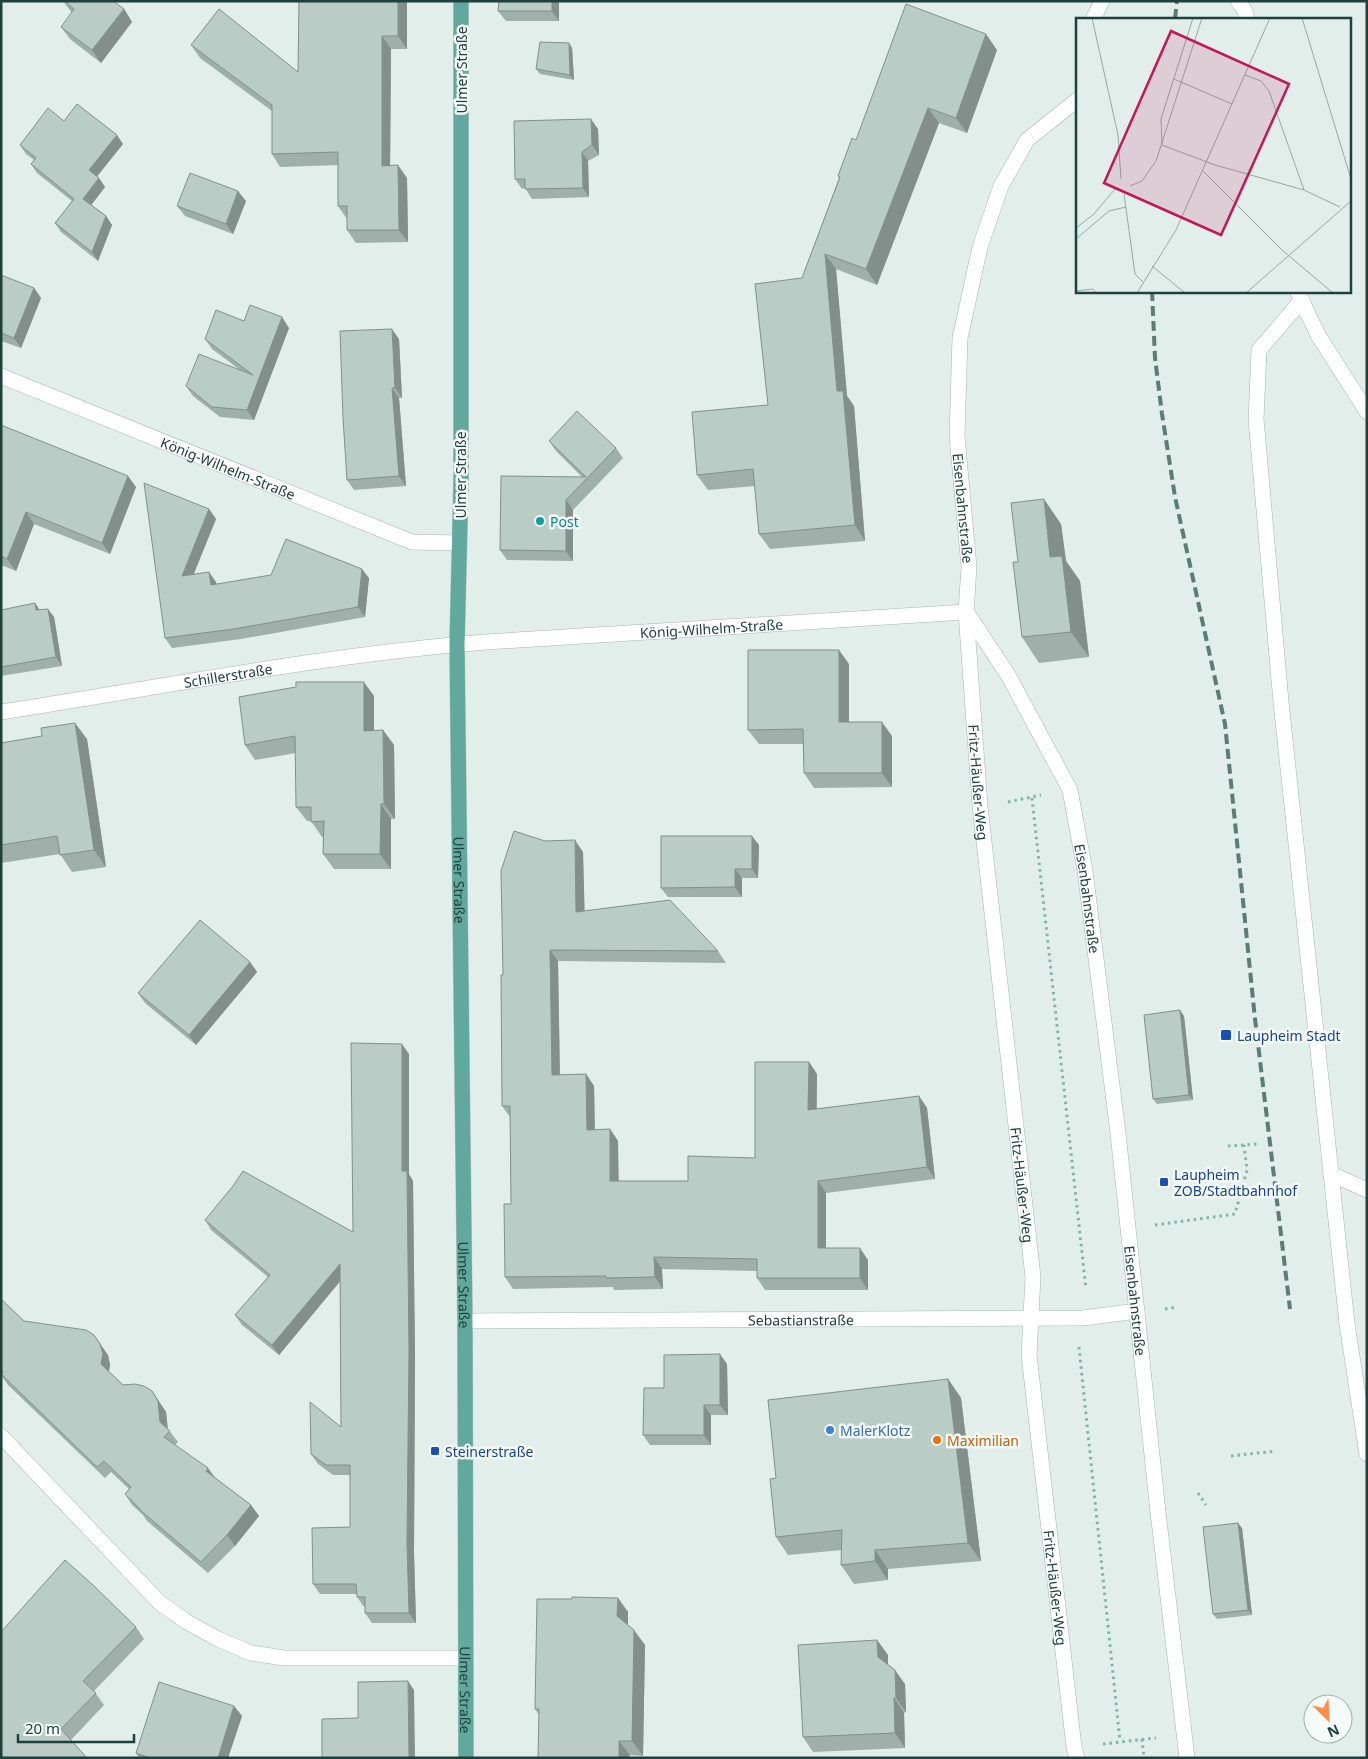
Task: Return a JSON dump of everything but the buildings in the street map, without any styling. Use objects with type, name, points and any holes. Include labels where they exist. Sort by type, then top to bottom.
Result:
[{"type":"main road","name":"Ulmer Straße","points":[[461,1],[461,481],[457,644],[465,1321],[466,1758]]},
{"type":"street","points":[[1094,18],[1102,1]]},
{"type":"street","points":[[1238,1],[1247,18]]},
{"type":"street","name":"Eisenbahnstraße","points":[[1076,101],[1027,140],[1001,186],[980,247],[960,338],[957,436],[969,567],[966,612],[1008,675],[1070,790],[1085,871],[1118,1133],[1158,1512],[1187,1758]]},
{"type":"street","points":[[1367,412],[1318,335],[1300,295],[1259,350],[1256,419],[1282,702],[1347,1324],[1367,1454]]},
{"type":"street","name":"König-Wilhelm-Straße","points":[[1,376],[412,542],[459,542]]},
{"type":"street","name":"König-Wilhelm-Straße","points":[[457,644],[966,612]]},
{"type":"street","name":"Fritz-Häußer-Weg","points":[[966,612],[980,806],[1034,1277],[1029,1355],[1076,1752]]},
{"type":"street","name":"Schillerstraße","points":[[1,712],[364,654],[457,644]]},
{"type":"street","points":[[1331,1174],[1367,1190]]},
{"type":"street","name":"Sebastianstraße","points":[[465,1321],[1083,1318],[1136,1312]]},
{"type":"street","points":[[4,1444],[160,1603],[187,1622],[218,1639],[251,1652],[284,1658],[466,1658]]},
{"type":"path","points":[[980,806],[1070,790]]},
{"type":"path","points":[[1032,798],[1087,1299],[1078,1335],[1120,1742]]},
{"type":"path","points":[[1228,1146],[1258,1144]]},
{"type":"path","points":[[1127,1228],[1235,1214],[1247,1170],[1244,1145]]},
{"type":"path","points":[[1230,1456],[1276,1451]]},
{"type":"path","points":[[1198,1493],[1206,1505]]},
{"type":"path","points":[[1076,1752],[1120,1742],[1184,1735]]},
{"type":"path","points":[[1142,1739],[1144,1758]]},
{"type":"railway","points":[[1175,18],[1177,1]]},
{"type":"railway","points":[[1152,292],[1155,358],[1175,497],[1225,724],[1255,1019],[1290,1309]]},
{"type":"place","name":"Post","points":[[540,521]]},
{"type":"place","name":"Laupheim Stadt","points":[[1226,1035]]},
{"type":"place","name":"Laupheim ZOB/Stadtbahnhof","points":[[1164,1182]]},
{"type":"place","name":"MalerKlotz","points":[[830,1430]]},
{"type":"place","name":"Maximilian","points":[[937,1440]]},
{"type":"place","name":"Steinerstraße","points":[[435,1451]]}]
